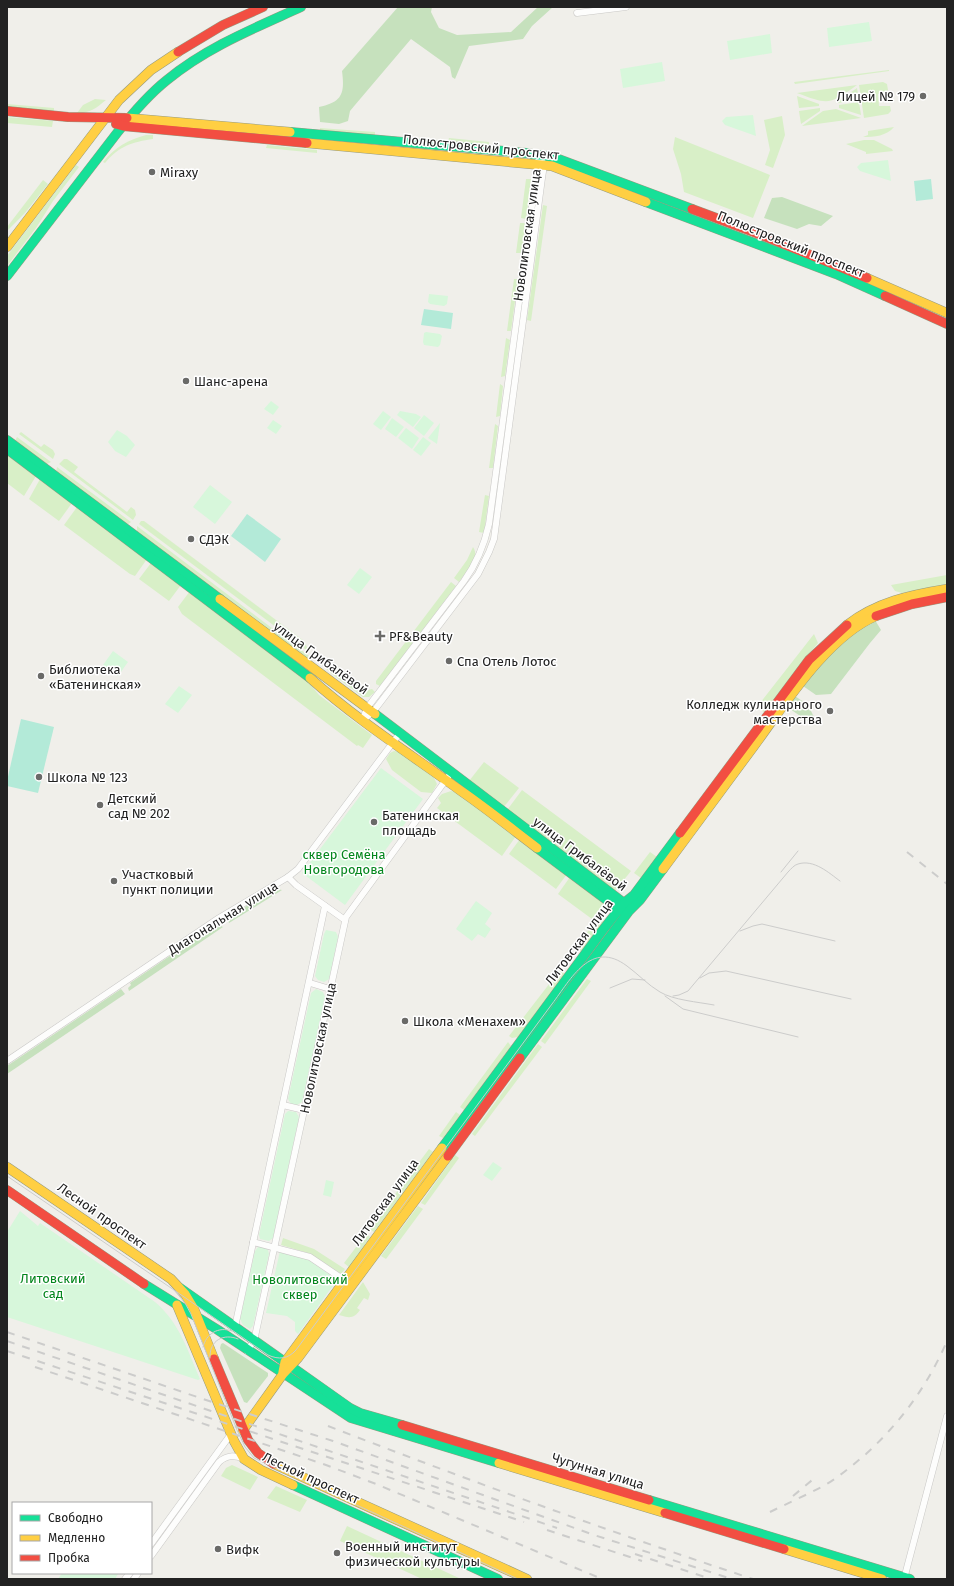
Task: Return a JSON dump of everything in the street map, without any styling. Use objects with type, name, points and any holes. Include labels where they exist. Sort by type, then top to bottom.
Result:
[{"type":"street","points":[[7,247],[119,100],[138,80],[184,45],[263,7]]},
{"type":"street","points":[[7,276],[129,118],[156,90],[185,67],[251,30],[301,7]]},
{"type":"street","points":[[577,13],[626,7]]},
{"type":"street","name":"Полюстровский проспект","points":[[7,111],[104,120],[129,118],[540,155],[564,160],[768,237],[840,266],[947,313]]},
{"type":"street","name":"Полюстровский проспект","points":[[104,120],[123,126],[540,165],[561,169],[836,274],[947,324]]},
{"type":"street","name":"Новолитовская улица","points":[[362,721],[478,574],[490,552],[494,539],[540,155]]},
{"type":"street","name":"улица Грибалёвой","points":[[7,440],[443,765],[448,777]]},
{"type":"street","name":"улица Грибалёвой","points":[[7,449],[308,676],[362,721],[448,777],[463,792],[624,908]]},
{"type":"street","name":"Литовская улица","points":[[243,1430],[283,1374],[288,1364],[298,1358],[348,1283],[809,660],[846,624],[863,613],[877,606],[910,596],[947,589]]},
{"type":"street","name":"Литовская улица","points":[[624,908],[640,900],[810,671],[832,648],[866,620],[912,604],[947,597]]},
{"type":"street","name":"Диагональная улица","points":[[7,1061],[219,918],[288,877],[298,869],[400,733]]},
{"type":"street","name":"Новолитовская улица","points":[[247,1351],[254,1340],[345,920],[350,910],[448,777]]},
{"type":"street","points":[[288,877],[296,885],[345,920]]},
{"type":"street","name":"Новолитовская улица","points":[[235,1327],[310,983],[325,906]]},
{"type":"street","points":[[310,983],[330,989]]},
{"type":"street","points":[[283,1105],[304,1110]]},
{"type":"street","name":"Лесной проспект","points":[[7,1167],[171,1279],[180,1288],[191,1302],[252,1449],[266,1460],[527,1579]]},
{"type":"street","points":[[7,1190],[160,1295],[213,1327],[283,1374]]},
{"type":"street","points":[[253,1242],[310,1257],[348,1283]]},
{"type":"street","name":"Лесной проспект","points":[[180,1288],[288,1364]]},
{"type":"street","name":"Лесной проспект","points":[[177,1305],[231,1434],[239,1452],[244,1459],[261,1470],[498,1579]]},
{"type":"street","points":[[200,1360],[200,1347],[204,1334],[213,1327],[225,1325],[235,1327]]},
{"type":"street","name":"Чугунная улица","points":[[288,1364],[350,1408],[360,1413],[463,1443],[906,1579]]},
{"type":"street","name":"Чугунная улица","points":[[283,1374],[354,1419],[882,1579]]},
{"type":"street","points":[[906,1579],[947,1416]]},
{"type":"street","points":[[152,1543],[231,1434]]},
{"type":"street","points":[[152,1555],[219,1462],[224,1458],[232,1456],[244,1459]]},
{"type":"street","points":[[435,1550],[440,1539]]},
{"type":"green space","points":[[398,7],[432,7],[431,12],[439,28],[457,35],[511,32],[538,7],[553,7],[532,26],[523,39],[469,46],[455,79],[452,77],[450,67],[411,39],[350,111],[348,121],[339,124],[320,122],[319,107],[333,102],[340,96],[343,86],[342,71]]},
{"type":"green space","points":[[869,22],[872,41],[829,47],[827,28]]},
{"type":"green space","points":[[770,34],[772,53],[730,60],[727,41]]},
{"type":"green space","points":[[662,62],[665,81],[623,88],[620,69]]},
{"type":"green space","points":[[889,70],[795,84],[794,82]]},
{"type":"green space","points":[[883,82],[887,84],[888,90],[878,94],[879,106],[890,106],[891,111],[888,114],[864,118],[859,85]]},
{"type":"green space","points":[[857,85],[840,96],[828,101],[816,100],[797,93]]},
{"type":"green space","points":[[857,88],[859,100],[838,103],[838,101]]},
{"type":"green space","points":[[797,96],[819,104],[819,106],[799,108]]},
{"type":"green space","points":[[95,99],[106,100],[90,111],[77,113],[83,105]]},
{"type":"green space","points":[[859,102],[861,115],[839,108],[839,105]]},
{"type":"green space","points":[[7,104],[54,108],[54,112],[7,107]]},
{"type":"green space","points":[[820,108],[820,111],[801,124],[799,111]]},
{"type":"green space","points":[[836,109],[861,118],[802,126],[823,111]]},
{"type":"green space","points":[[753,115],[756,136],[725,125],[722,121],[726,117]]},
{"type":"green space","points":[[782,116],[785,135],[773,168],[765,165],[770,150],[764,120]]},
{"type":"green space","points":[[7,117],[53,121],[52,127],[7,123]]},
{"type":"green space","points":[[894,127],[884,134],[863,137],[868,135],[868,131]]},
{"type":"green space","points":[[320,128],[375,132],[375,135],[320,130]]},
{"type":"green space","points":[[146,135],[153,135],[153,139],[132,143],[115,152],[105,163],[103,162],[112,152],[122,145],[133,139]]},
{"type":"green space","points":[[675,137],[770,175],[753,218],[684,192],[681,174],[673,149]]},
{"type":"green space","points":[[449,138],[489,142],[489,145],[448,141]]},
{"type":"green space","points":[[864,140],[874,140],[892,149],[893,151],[866,154],[866,152],[846,144]]},
{"type":"green space","points":[[267,145],[317,150],[317,153],[266,148]]},
{"type":"green space","points":[[888,160],[891,181],[860,171],[857,167],[861,163]]},
{"type":"green space","points":[[76,165],[79,167],[7,266],[7,256]]},
{"type":"green space","points":[[526,179],[531,179],[526,219],[521,218]]},
{"type":"green space","points":[[931,179],[933,199],[916,201],[914,181]]},
{"type":"green space","points":[[43,180],[48,184],[25,213],[7,231],[7,227]]},
{"type":"green space","points":[[782,197],[833,216],[821,226],[809,224],[797,229],[764,218],[772,198]]},
{"type":"green space","points":[[543,205],[547,206],[531,321],[527,320]]},
{"type":"green space","points":[[520,223],[525,223],[522,253],[516,253]]},
{"type":"green space","points":[[514,279],[518,279],[511,331],[507,331]]},
{"type":"green space","points":[[429,294],[448,296],[447,304],[444,306],[430,304],[428,302]]},
{"type":"green space","points":[[424,309],[453,313],[451,329],[421,325]]},
{"type":"green space","points":[[424,333],[440,334],[442,336],[438,347],[424,345]]},
{"type":"green space","points":[[506,338],[510,340],[505,376],[501,377]]},
{"type":"green space","points":[[500,384],[503,386],[500,416],[496,417]]},
{"type":"green space","points":[[271,401],[279,407],[273,415],[264,409]]},
{"type":"green space","points":[[383,411],[391,417],[381,430],[373,424]]},
{"type":"green space","points":[[400,411],[416,414],[421,417],[413,427],[397,415]]},
{"type":"green space","points":[[424,415],[434,423],[424,436],[414,428]]},
{"type":"green space","points":[[392,418],[404,427],[396,437],[385,429]]},
{"type":"green space","points":[[273,420],[282,426],[276,434],[267,428]]},
{"type":"green space","points":[[440,423],[437,444],[428,438]]},
{"type":"green space","points":[[495,424],[498,426],[493,468],[489,468]]},
{"type":"green space","points":[[406,428],[419,438],[412,449],[398,438]]},
{"type":"green space","points":[[117,430],[127,436],[135,445],[126,457],[115,451],[108,442]]},
{"type":"green space","points":[[21,432],[41,447],[44,444],[53,450],[55,454],[53,459],[19,434]]},
{"type":"green space","points":[[17,437],[51,462],[47,464],[15,441]]},
{"type":"green space","points":[[423,437],[431,443],[421,456],[413,450]]},
{"type":"green space","points":[[7,454],[36,476],[24,496],[7,483]]},
{"type":"green space","points":[[64,459],[67,459],[78,467],[74,472],[127,512],[131,507],[135,510],[136,515],[133,520],[59,464]]},
{"type":"green space","points":[[57,467],[131,522],[127,525],[56,472]]},
{"type":"green space","points":[[40,479],[72,503],[59,521],[29,499]]},
{"type":"green space","points":[[210,485],[232,502],[215,524],[193,507]]},
{"type":"green space","points":[[485,495],[489,496],[484,533],[479,532]]},
{"type":"green space","points":[[77,507],[147,559],[135,576],[130,574],[64,525]]},
{"type":"green space","points":[[247,514],[281,539],[265,562],[231,536]]},
{"type":"green space","points":[[141,521],[144,521],[304,641],[309,652],[139,524]]},
{"type":"green space","points":[[137,526],[309,656],[306,659],[137,533]]},
{"type":"green space","points":[[473,547],[475,552],[474,561],[459,582],[454,578],[467,560]]},
{"type":"green space","points":[[151,563],[181,585],[169,601],[139,579]]},
{"type":"green space","points":[[360,568],[372,577],[359,594],[347,585]]},
{"type":"green space","points":[[947,575],[947,584],[902,593],[895,591],[891,585]]},
{"type":"green space","points":[[451,582],[456,586],[380,686],[376,684],[376,681]]},
{"type":"green space","points":[[190,591],[305,678],[319,695],[372,735],[363,748],[358,745],[357,746],[182,614],[178,607]]},
{"type":"green space","points":[[875,620],[881,630],[831,694],[816,695],[803,686],[836,649],[854,633]]},
{"type":"green space","points":[[814,634],[818,643],[764,712],[758,708],[760,703]]},
{"type":"green space","points":[[113,651],[128,662],[118,676],[103,665]]},
{"type":"green space","points":[[318,661],[341,669],[368,690],[372,689],[375,692],[369,697],[363,697],[332,674]]},
{"type":"green space","points":[[179,686],[192,695],[178,713],[165,704]]},
{"type":"green space","points":[[795,696],[808,705],[815,719],[812,724],[787,707]]},
{"type":"green space","points":[[21,719],[54,727],[38,793],[7,786]]},
{"type":"green space","points":[[394,751],[400,752],[434,778],[437,784],[432,793],[421,792],[392,770],[386,759],[390,753]]},
{"type":"green space","points":[[484,762],[519,788],[503,808],[469,781]]},
{"type":"green space","name":"сквер Семёна Новгородова","points":[[381,768],[423,799],[345,905],[302,873]]},
{"type":"green space","points":[[522,790],[631,871],[615,891],[507,810]]},
{"type":"green space","points":[[451,791],[455,792],[516,836],[502,856],[437,808],[441,803],[438,798],[442,794]]},
{"type":"green space","points":[[520,839],[567,874],[556,889],[509,854]]},
{"type":"green space","points":[[650,852],[657,857],[641,878],[634,873]]},
{"type":"green space","points":[[570,877],[605,903],[592,919],[558,894]]},
{"type":"green space","points":[[277,889],[282,890],[229,923],[227,918],[229,916]]},
{"type":"green space","points":[[476,901],[492,913],[485,924],[491,929],[485,938],[478,934],[472,941],[456,929]]},
{"type":"green space","points":[[598,917],[604,921],[581,952],[576,948]]},
{"type":"green space","points":[[217,924],[223,927],[129,991],[128,988],[131,985],[130,983]]},
{"type":"green space","points":[[326,930],[336,932],[338,937],[329,979],[324,982],[318,980],[315,976]]},
{"type":"green space","points":[[560,970],[565,974],[518,1037],[512,1038],[509,1036]]},
{"type":"green space","points":[[587,979],[591,981],[545,1044],[541,1041]]},
{"type":"green space","points":[[121,989],[125,994],[7,1074],[7,1066]]},
{"type":"green space","points":[[316,989],[323,992],[325,997],[302,1102],[297,1105],[291,1104],[288,1099],[311,993]]},
{"type":"green space","points":[[508,1042],[511,1046],[464,1110],[460,1107]]},
{"type":"green space","points":[[538,1044],[542,1047],[475,1136],[472,1134]]},
{"type":"green space","points":[[288,1111],[296,1112],[299,1117],[273,1238],[269,1241],[260,1239],[259,1235],[285,1114]]},
{"type":"green space","points":[[456,1112],[460,1115],[443,1138],[439,1136]]},
{"type":"green space","points":[[429,1149],[433,1152],[374,1232],[369,1229]]},
{"type":"green space","points":[[455,1155],[459,1158],[425,1205],[421,1203]]},
{"type":"green space","points":[[493,1162],[502,1168],[492,1181],[483,1175]]},
{"type":"green space","points":[[326,1180],[334,1182],[331,1197],[323,1195]]},
{"type":"green space","points":[[418,1206],[423,1209],[386,1259],[381,1256]]},
{"type":"green space","name":"Литовский сад","points":[[20,1211],[38,1226],[40,1223],[155,1302],[177,1328],[200,1379],[198,1380],[7,1317],[7,1232]]},
{"type":"green space","points":[[366,1234],[370,1237],[365,1244],[365,1247],[350,1268],[344,1263]]},
{"type":"green space","points":[[283,1238],[314,1249],[345,1269],[341,1274],[311,1254],[281,1245]]},
{"type":"green space","points":[[261,1246],[268,1250],[269,1254],[253,1326],[250,1329],[243,1325],[240,1319],[255,1251]]},
{"type":"green space","name":"Новолитовский сквер","points":[[280,1251],[306,1258],[337,1280],[298,1334],[295,1331],[295,1322],[287,1316],[266,1313]]},
{"type":"green space","points":[[363,1282],[370,1294],[368,1300],[364,1298],[357,1308],[360,1310],[356,1315],[348,1317],[339,1315]]},
{"type":"green space","points":[[223,1343],[268,1373],[268,1376],[247,1403],[244,1402],[220,1348],[221,1344]]},
{"type":"green space","points":[[232,1465],[258,1477],[250,1490],[221,1476],[226,1468]]},
{"type":"green space","points":[[276,1486],[307,1500],[300,1512],[267,1498]]},
{"type":"green space","points":[[347,1526],[461,1579],[422,1579],[340,1541]]},
{"type":"green space","points":[[61,1574],[118,1574],[115,1579],[58,1579]]},
{"type":"tram line","points":[[781,872],[798,851]]},
{"type":"tram line","points":[[673,996],[688,991],[795,865],[810,863],[821,868],[840,881]]},
{"type":"tram line","points":[[740,931],[762,924],[835,941]]},
{"type":"tram line","points":[[174,1290],[268,1355],[276,1358],[287,1357],[296,1350],[567,984],[583,966],[592,960],[603,957],[614,959],[627,966],[651,986],[665,995],[714,1005]]},
{"type":"tram line","points":[[700,978],[709,973],[726,971],[851,999]]},
{"type":"tram line","points":[[610,988],[632,979],[645,980]]},
{"type":"tram line","points":[[665,996],[683,1009],[798,1037]]},
{"type":"tram line","points":[[7,1176],[174,1290],[185,1303],[191,1314],[237,1430],[245,1447],[254,1458],[518,1579]]},
{"type":"tram line","points":[[203,1347],[207,1338],[213,1332],[217,1330],[232,1331]]},
{"type":"tram line","points":[[210,1358],[210,1352],[215,1342],[228,1337],[238,1339]]},
{"type":"railway","points":[[907,852],[947,884]]},
{"type":"railway","points":[[7,1332],[206,1400],[333,1441],[594,1535],[732,1579]]},
{"type":"railway","points":[[7,1341],[557,1528]]},
{"type":"railway","points":[[770,1512],[811,1492],[841,1475],[879,1442],[902,1416],[922,1388],[940,1357],[947,1341]]},
{"type":"railway","points":[[7,1351],[524,1522]]},
{"type":"railway","points":[[35,1367],[326,1465],[376,1484],[602,1579]]},
{"type":"railway","points":[[328,1426],[539,1505],[753,1579]]},
{"type":"railway","points":[[793,1496],[817,1476]]},
{"type":"railway","points":[[547,1530],[642,1561]]},
{"type":"railway","points":[[635,1554],[711,1579]]},
{"type":"traffic: fast","points":[[7,276],[117,133],[153,92],[182,68],[215,48],[301,7]]},
{"type":"traffic: fast","points":[[290,132],[526,153],[553,157],[692,209]]},
{"type":"traffic: fast","points":[[646,202],[836,274],[885,296]]},
{"type":"traffic: fast","points":[[7,440],[220,599]]},
{"type":"traffic: fast","points":[[7,449],[310,678]]},
{"type":"traffic: fast","points":[[375,714],[624,903],[627,907]]},
{"type":"traffic: fast","points":[[442,1148],[602,931],[624,903],[634,895],[680,833]]},
{"type":"traffic: fast","points":[[537,848],[620,910],[626,911]]},
{"type":"traffic: fast","points":[[520,1058],[629,911],[640,900],[663,869]]},
{"type":"traffic: fast","points":[[144,1284],[218,1330],[351,1418],[499,1463]]},
{"type":"traffic: fast","points":[[180,1288],[350,1408],[360,1413],[402,1425]]},
{"type":"traffic: fast","points":[[293,1485],[498,1579]]},
{"type":"traffic: fast","points":[[649,1500],[910,1579]]},
{"type":"traffic: slow","points":[[7,247],[119,100],[151,70],[178,52]]},
{"type":"traffic: slow","points":[[127,118],[290,132]]},
{"type":"traffic: slow","points":[[307,143],[552,166],[646,202]]},
{"type":"traffic: slow","points":[[867,278],[947,313]]},
{"type":"traffic: slow","points":[[847,625],[858,617],[882,605],[907,597],[947,589]]},
{"type":"traffic: slow","points":[[220,599],[375,714]]},
{"type":"traffic: slow","points":[[663,869],[779,711],[824,655],[858,626],[876,616]]},
{"type":"traffic: slow","points":[[310,678],[346,708],[537,848]]},
{"type":"traffic: slow","points":[[283,1372],[285,1362],[442,1148]]},
{"type":"traffic: slow","points":[[243,1430],[283,1374],[298,1358],[448,1156]]},
{"type":"traffic: slow","points":[[7,1167],[171,1279],[185,1294],[194,1309],[214,1359]]},
{"type":"traffic: slow","points":[[177,1305],[234,1441],[244,1459],[261,1470],[293,1485]]},
{"type":"traffic: slow","points":[[499,1463],[665,1513]]},
{"type":"traffic: slow","points":[[274,1464],[527,1579]]},
{"type":"traffic: slow","points":[[784,1549],[882,1579]]},
{"type":"traffic: jam","points":[[178,52],[223,25],[263,7]]},
{"type":"traffic: jam","points":[[7,111],[68,117],[127,118]]},
{"type":"traffic: jam","points":[[116,124],[123,126],[307,143]]},
{"type":"traffic: jam","points":[[692,209],[754,232],[867,278]]},
{"type":"traffic: jam","points":[[885,296],[947,324]]},
{"type":"traffic: jam","points":[[876,616],[912,604],[947,597]]},
{"type":"traffic: jam","points":[[680,833],[809,660],[847,625]]},
{"type":"traffic: jam","points":[[448,1156],[520,1058]]},
{"type":"traffic: jam","points":[[7,1190],[144,1284]]},
{"type":"traffic: jam","points":[[214,1359],[248,1440],[258,1453],[274,1464]]},
{"type":"traffic: jam","points":[[402,1425],[649,1500]]},
{"type":"traffic: jam","points":[[665,1513],[784,1549]]},
{"type":"place","name":"Лицей № 179","points":[[923,96]]},
{"type":"place","name":"Miraxy","points":[[152,172]]},
{"type":"place","name":"Шанс-арена","points":[[186,381]]},
{"type":"place","name":"СДЭК","points":[[191,539]]},
{"type":"place","name":"PF&Beauty","points":[[380,636]]},
{"type":"place","name":"Спа Отель Лотос","points":[[449,661]]},
{"type":"place","name":"Библиотека «Батенинская»","points":[[41,676]]},
{"type":"place","name":"Колледж кулинарного мастерства","points":[[830,711]]},
{"type":"place","name":"Школа № 123","points":[[39,777]]},
{"type":"place","name":"Детский сад № 202","points":[[100,805]]},
{"type":"place","name":"Батенинская площадь","points":[[374,822]]},
{"type":"place","name":"Участковый пункт полиции","points":[[114,881]]},
{"type":"place","name":"Школа «Менахем»","points":[[405,1021]]},
{"type":"place","name":"Вифк","points":[[218,1549]]},
{"type":"place","name":"Военный институт физической культуры","points":[[337,1553]]}]
